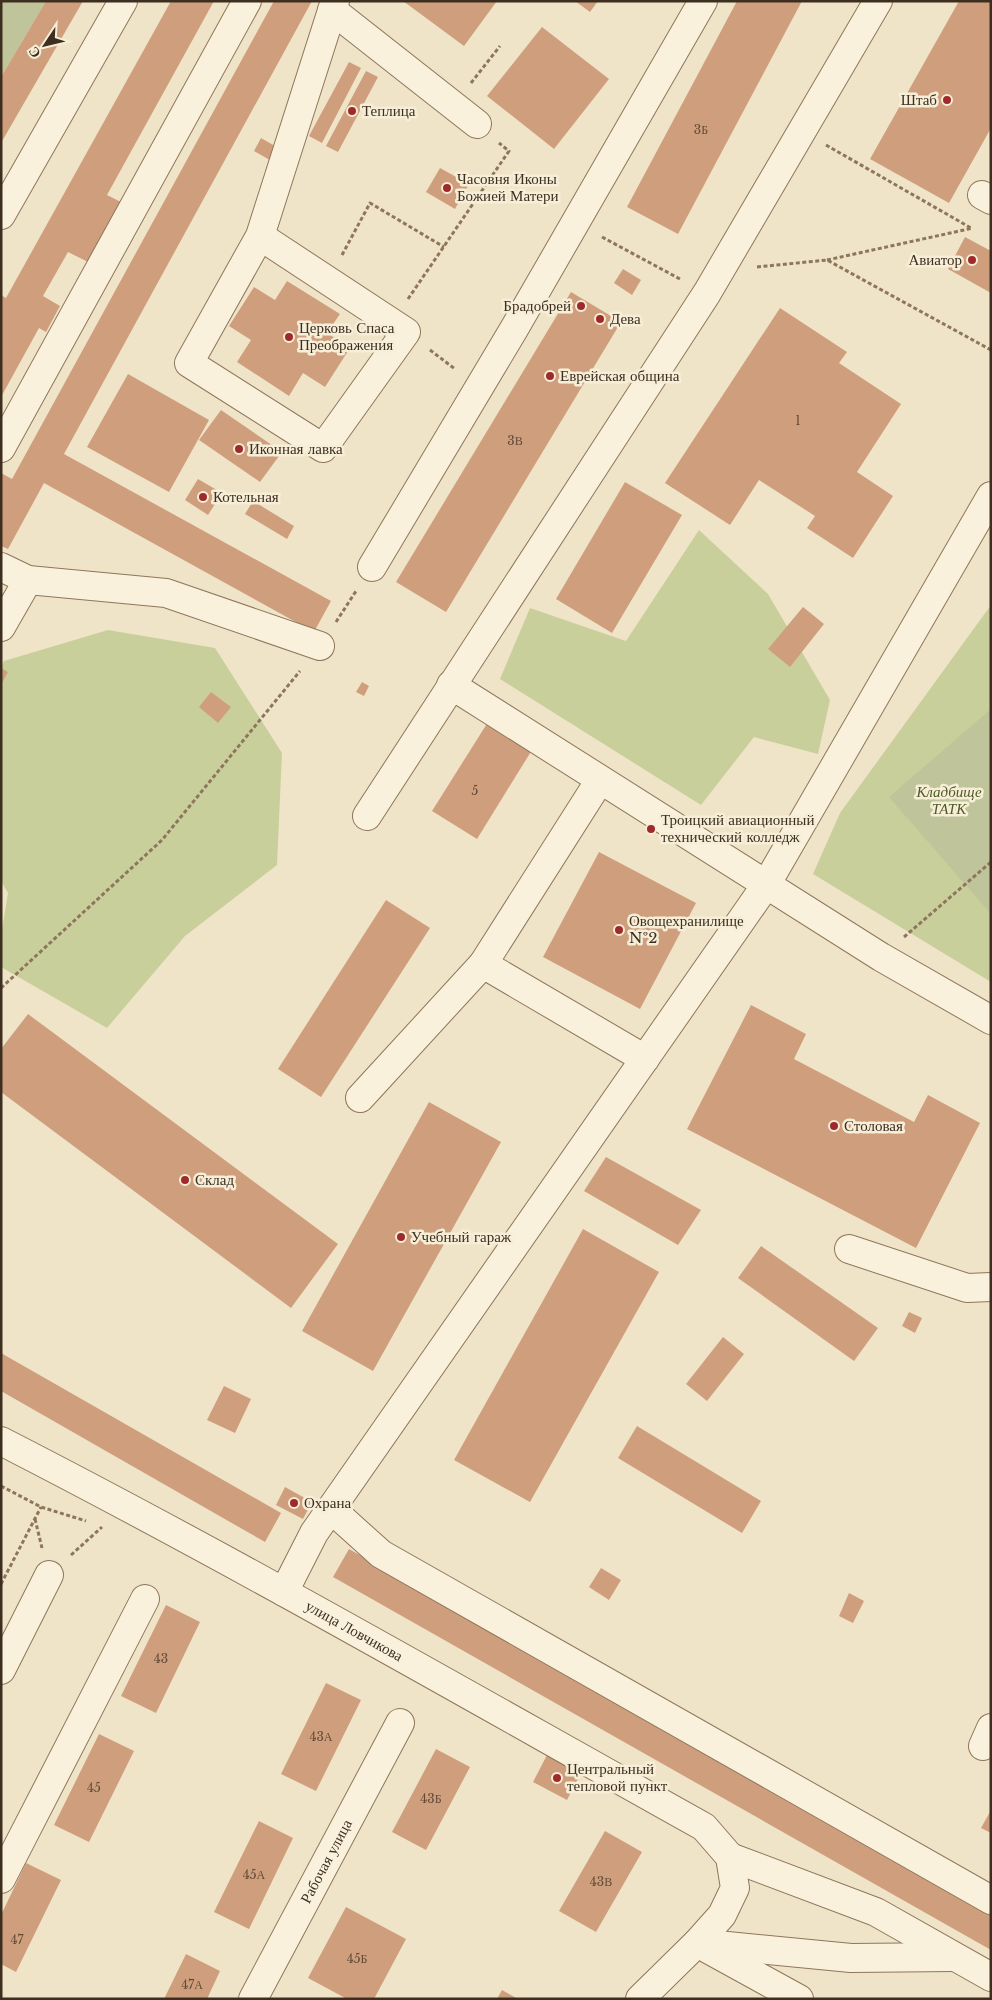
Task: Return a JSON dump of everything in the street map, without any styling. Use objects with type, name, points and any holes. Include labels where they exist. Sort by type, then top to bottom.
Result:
[{"type":"street","points":[[1,215],[123,1]]},
{"type":"street","points":[[1,448],[248,1]]},
{"type":"street","points":[[372,567],[479,388],[703,1]]},
{"type":"street","points":[[367,816],[714,282],[878,1]]},
{"type":"street","points":[[260,236],[399,327],[323,448],[189,363],[260,236],[333,6],[477,124]]},
{"type":"street","points":[[284,1592],[314,1533],[766,884],[991,496]]},
{"type":"street","points":[[1,567],[28,580],[166,593],[320,646]]},
{"type":"street","points":[[1,627],[28,580]]},
{"type":"street","points":[[451,685],[881,957],[991,1020]]},
{"type":"street","points":[[360,1098],[482,964],[600,780]]},
{"type":"street","points":[[482,964],[644,1059]]},
{"type":"street","points":[[849,1249],[967,1288],[991,1287]]},
{"type":"street","name":"улица Ловчикова","points":[[1,1441],[284,1592],[704,1827],[730,1856]]},
{"type":"street","points":[[331,1509],[381,1554],[991,1900]]},
{"type":"street","points":[[1,1670],[49,1575]]},
{"type":"street","points":[[1,1879],[145,1599]]},
{"type":"street","name":"Рабочая улица","points":[[254,1999],[400,1723]]},
{"type":"street","points":[[640,1999],[697,1943],[722,1915],[735,1888],[730,1856],[876,1912],[991,1977]]},
{"type":"street","points":[[697,1943],[851,1958],[954,1956]]},
{"type":"street","points":[[697,1943],[799,1999]]},
{"type":"path","points":[[454,105],[500,46]]},
{"type":"path","points":[[477,124],[509,151],[444,246],[399,327],[479,388]]},
{"type":"path","points":[[802,131],[972,228]]},
{"type":"path","points":[[328,280],[370,203],[444,246]]},
{"type":"path","points":[[575,222],[714,282],[827,260],[981,226]]},
{"type":"path","points":[[827,260],[991,350]]},
{"type":"path","points":[[1,988],[162,840],[320,646],[372,567]]},
{"type":"path","points":[[881,957],[991,862]]},
{"type":"path","points":[[49,1575],[126,1506]]},
{"type":"path","points":[[1,1584],[41,1507]]},
{"type":"green space","points":[[1,1],[46,1],[1,77]]},
{"type":"green space","points":[[699,530],[768,594],[830,700],[818,754],[754,737],[701,805],[500,679],[530,608],[626,641]]},
{"type":"green space","points":[[991,605],[991,982],[813,874],[840,813]]},
{"type":"green space","points":[[108,630],[215,648],[282,753],[277,865],[185,936],[107,1028],[1,967],[1,936],[8,893],[1,881],[1,667],[4,661]]},
{"type":"green space","name":"Кладбище ТАТК","points":[[991,709],[991,914],[889,797]]},
{"type":"building","points":[[46,1],[83,1],[1,143],[1,77]]},
{"type":"building","points":[[171,1],[214,1],[107,195],[121,202],[88,262],[68,252],[43,296],[60,306],[46,332],[39,328],[1,397],[1,295],[6,298]]},
{"type":"building","points":[[274,1],[312,1],[64,454],[331,601],[314,632],[44,483],[8,549],[1,546],[1,473],[12,479]]},
{"type":"building","points":[[403,1],[497,1],[464,46]]},
{"type":"building","points":[[575,1],[598,1],[590,12]]},
{"type":"building","points":[[737,1],[802,1],[678,234],[627,207]]},
{"type":"building","name":"Штаб","points":[[959,1],[991,1],[991,128],[949,203],[870,159]]},
{"type":"building","points":[[542,27],[609,79],[554,149],[487,96]]},
{"type":"building","name":"Теплица","points":[[349,62],[361,68],[322,143],[309,136]]},
{"type":"building","name":"Теплица","points":[[366,71],[378,77],[338,152],[326,146]]},
{"type":"building","points":[[261,138],[282,150],[275,163],[254,151]]},
{"type":"building","name":"Часовня Иконы Божией Матери","points":[[440,168],[469,184],[455,209],[426,192]]},
{"type":"building","name":"Авиатор","points":[[965,237],[991,251],[991,293],[948,269]]},
{"type":"building","points":[[623,269],[641,280],[632,295],[614,283]]},
{"type":"building","name":"Церковь Спаса Преображения","points":[[287,281],[340,314],[327,333],[350,348],[325,387],[303,373],[289,396],[237,362],[251,340],[229,326],[254,287],[275,300]]},
{"type":"building","points":[[571,292],[621,322],[446,612],[396,582]]},
{"type":"building","points":[[780,308],[847,352],[839,363],[901,404],[857,472],[893,496],[853,558],[807,528],[815,516],[759,480],[730,525],[665,483]]},
{"type":"building","points":[[128,374],[209,420],[169,492],[87,447]]},
{"type":"building","points":[[221,410],[282,452],[260,482],[199,440]]},
{"type":"building","name":"Котельная","points":[[198,479],[222,493],[208,515],[185,500]]},
{"type":"building","points":[[625,482],[682,515],[612,633],[556,599]]},
{"type":"building","points":[[253,501],[294,526],[287,539],[245,514]]},
{"type":"building","points":[[803,607],[824,624],[790,667],[768,649]]},
{"type":"building","points":[[1,668],[8,672],[1,685]]},
{"type":"building","points":[[362,682],[369,686],[364,696],[356,692]]},
{"type":"building","points":[[211,692],[231,707],[218,723],[199,707]]},
{"type":"building","points":[[488,722],[532,750],[477,839],[432,811]]},
{"type":"building","name":"Овощехранилище №2","points":[[599,852],[696,903],[640,1009],[543,957]]},
{"type":"building","points":[[386,900],[430,928],[321,1097],[278,1069]]},
{"type":"building","name":"Столовая","points":[[751,1005],[806,1034],[794,1059],[914,1122],[928,1095],[980,1123],[916,1248],[687,1129]]},
{"type":"building","name":"Склад","points":[[28,1014],[338,1244],[291,1308],[1,1092],[1,1049]]},
{"type":"building","name":"Учебный гараж","points":[[429,1102],[501,1142],[373,1371],[302,1331]]},
{"type":"building","points":[[606,1157],[701,1210],[678,1245],[584,1191]]},
{"type":"building","points":[[583,1229],[659,1272],[530,1502],[454,1460]]},
{"type":"building","points":[[761,1246],[878,1328],[854,1361],[738,1278]]},
{"type":"building","points":[[909,1312],[922,1318],[915,1333],[902,1326]]},
{"type":"building","points":[[723,1337],[744,1354],[707,1401],[686,1384]]},
{"type":"building","points":[[1,1353],[281,1513],[265,1542],[1,1391]]},
{"type":"building","points":[[224,1386],[251,1399],[235,1433],[207,1420]]},
{"type":"building","points":[[637,1426],[761,1501],[742,1533],[618,1458]]},
{"type":"building","name":"Охрана","points":[[285,1487],[312,1502],[303,1519],[276,1505]]},
{"type":"building","points":[[349,1549],[991,1913],[991,1950],[333,1577]]},
{"type":"building","points":[[601,1568],[621,1580],[609,1600],[589,1587]]},
{"type":"building","points":[[849,1593],[864,1601],[853,1623],[839,1616]]},
{"type":"building","points":[[166,1605],[200,1622],[156,1713],[121,1696]]},
{"type":"building","points":[[326,1683],[361,1700],[316,1791],[281,1774]]},
{"type":"building","points":[[99,1734],[134,1751],[89,1842],[54,1825]]},
{"type":"building","points":[[436,1749],[470,1767],[426,1850],[392,1832]]},
{"type":"building","name":"Центральный тепловой пункт","points":[[547,1755],[581,1773],[567,1800],[533,1782]]},
{"type":"building","points":[[991,1810],[991,1833],[981,1828]]},
{"type":"building","points":[[259,1821],[293,1838],[249,1929],[214,1912]]},
{"type":"building","points":[[605,1831],[642,1852],[596,1932],[559,1911]]},
{"type":"building","points":[[26,1863],[61,1880],[16,1972],[1,1964],[1,1915]]},
{"type":"building","points":[[346,1907],[406,1939],[374,1999],[347,1999],[308,1978]]},
{"type":"building","points":[[186,1954],[220,1971],[207,1999],[164,1999]]},
{"type":"building","points":[[502,1990],[518,1999],[497,1999]]},
{"type":"place","name":"Штаб","points":[[947,100]]},
{"type":"place","name":"Теплица","points":[[352,111]]},
{"type":"place","name":"Часовня Иконы Божией Матери","points":[[447,188]]},
{"type":"place","name":"Авиатор","points":[[972,260]]},
{"type":"place","name":"Брадобрей","points":[[581,306]]},
{"type":"place","name":"Дева","points":[[600,319]]},
{"type":"place","name":"Церковь Спаса Преображения","points":[[289,337]]},
{"type":"place","name":"Еврейская община","points":[[550,376]]},
{"type":"place","name":"Иконная лавка","points":[[239,449]]},
{"type":"place","name":"Котельная","points":[[203,497]]},
{"type":"place","name":"Троицкий авиационный технический колледж","points":[[651,829]]},
{"type":"place","name":"Овощехранилище №2","points":[[619,930]]},
{"type":"place","name":"Столовая","points":[[834,1126]]},
{"type":"place","name":"Склад","points":[[185,1180]]},
{"type":"place","name":"Учебный гараж","points":[[401,1237]]},
{"type":"place","name":"Охрана","points":[[294,1503]]},
{"type":"place","name":"Центральный тепловой пункт","points":[[557,1778]]}]
